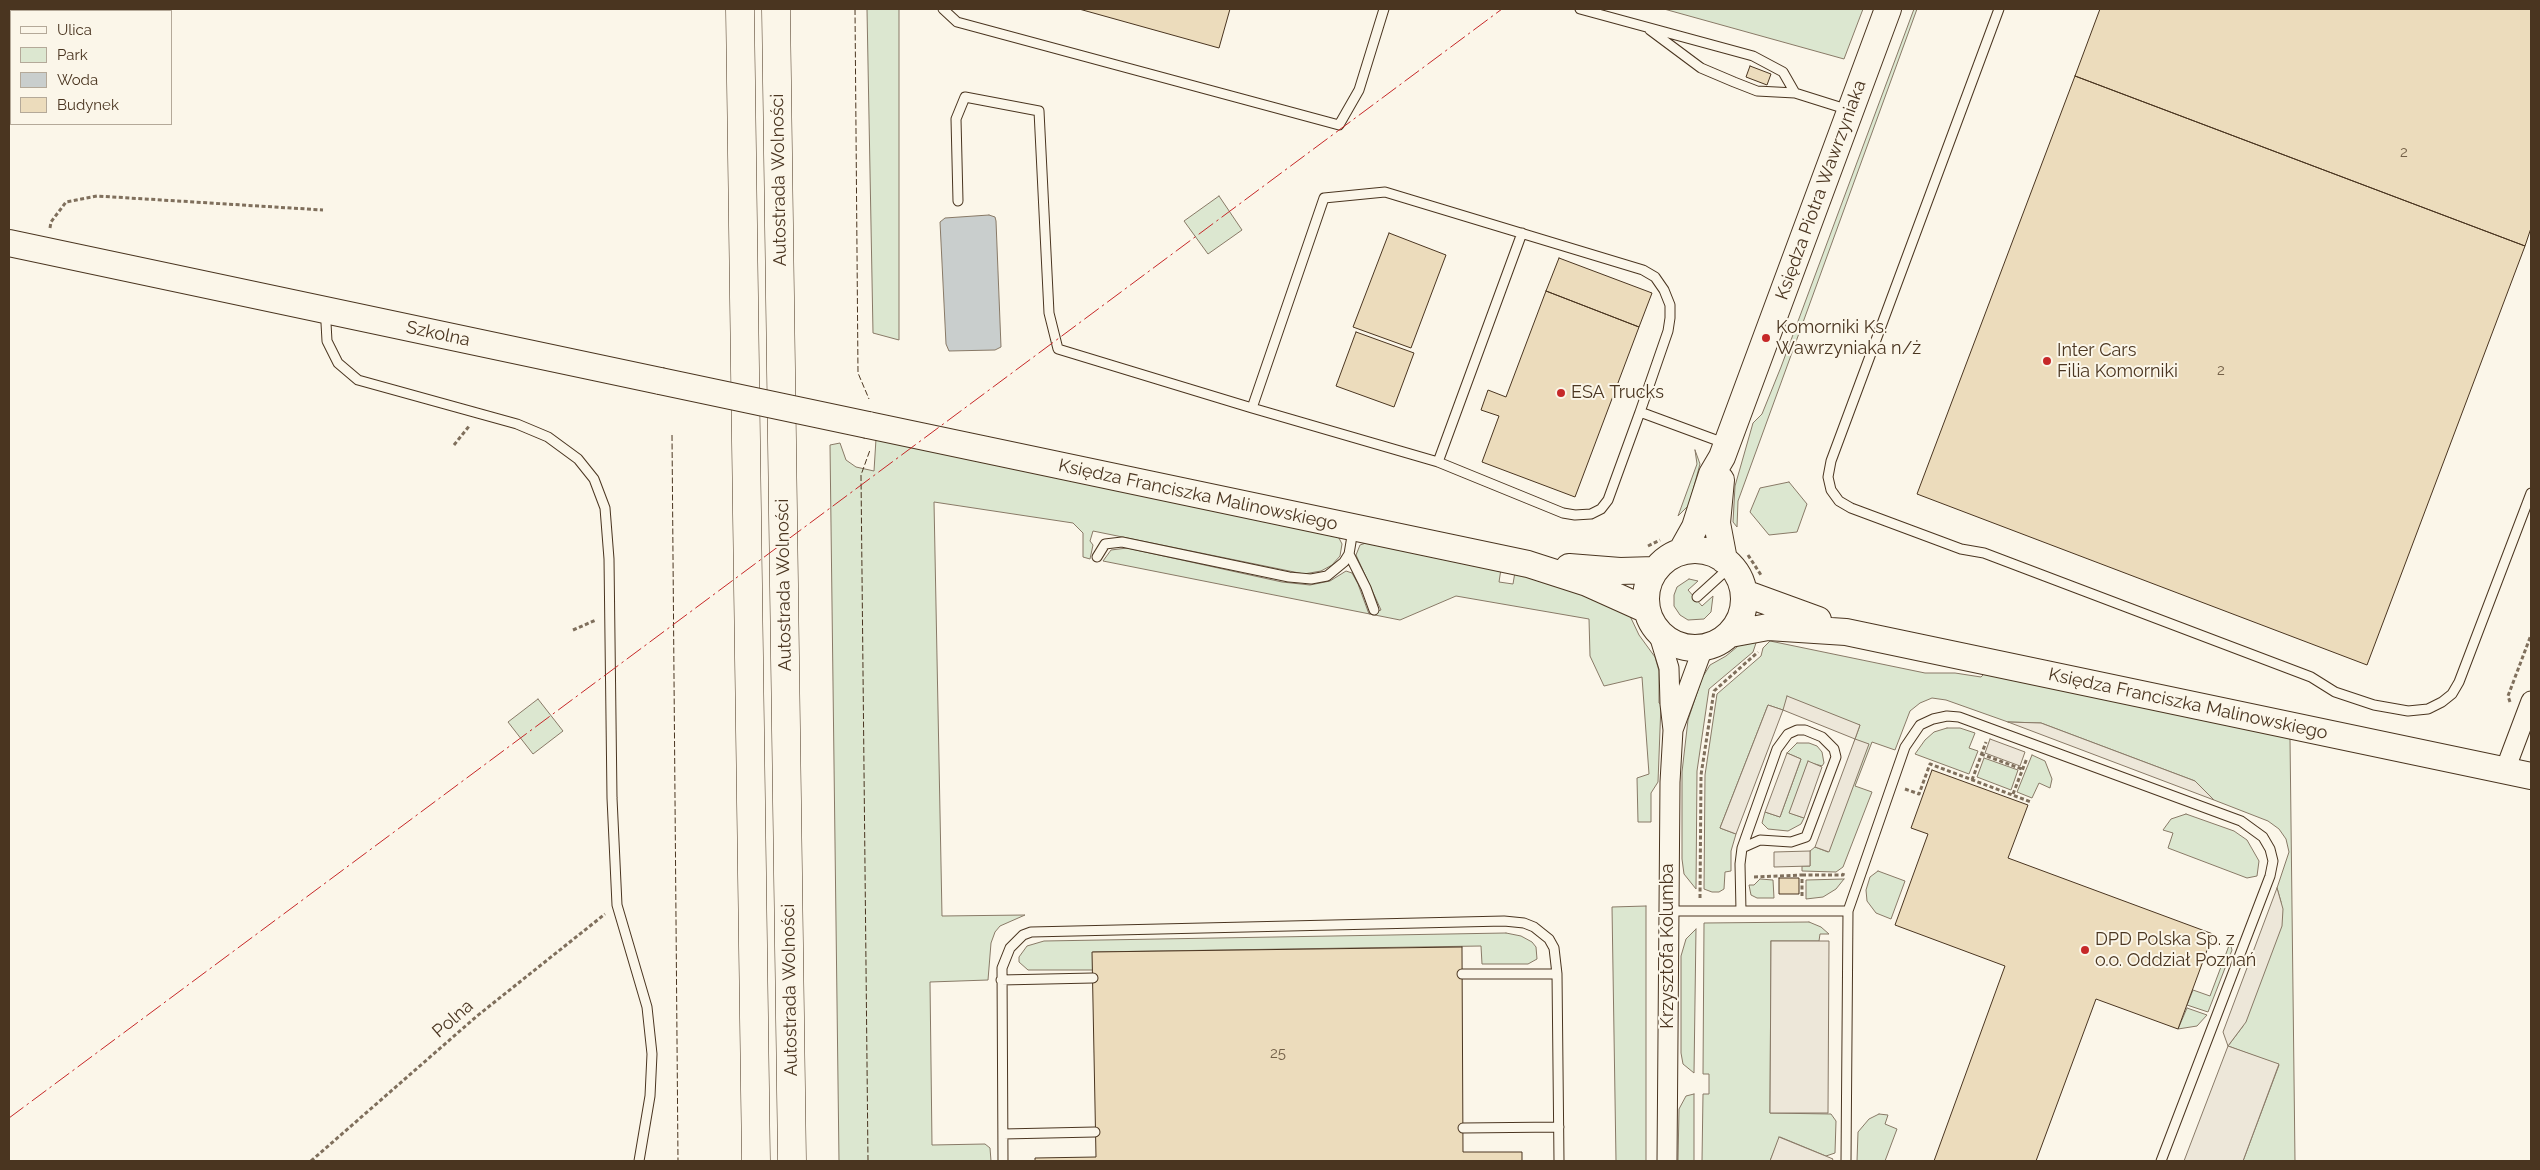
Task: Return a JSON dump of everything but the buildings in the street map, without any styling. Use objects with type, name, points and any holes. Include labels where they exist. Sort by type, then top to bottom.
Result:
[{"type":"highway","name":"Autostrada Wolności","points":[[740,9],[756,1161]]},
{"type":"highway","name":"Autostrada Wolności","points":[[776,9],[792,1161]]},
{"type":"street","name":"Księdza Piotra Wawrzyniaka","points":[[1681,552],[1695,527],[1712,474],[1725,450],[1888,9]]},
{"type":"street","name":"Szkolna","points":[[9,243],[868,425]]},
{"type":"street","name":"Księdza Franciszka Malinowskiego","points":[[868,425],[1528,564],[1594,586],[1653,621]]},
{"type":"street","name":"Księdza Piotra Wawrzyniaka","points":[[1725,450],[1717,523],[1727,563]]},
{"type":"street","points":[[1697,550],[1713,554],[1727,563],[1740,580],[1744,593],[1744,606],[1739,621],[1730,634],[1718,643],[1703,648],[1679,646],[1653,621],[1648,585],[1655,570],[1667,559],[1681,552],[1697,550]]},
{"type":"street","name":"Księdza Franciszka Malinowskiego","points":[[1528,564],[1620,571],[1655,570]]},
{"type":"street","name":"Księdza Franciszka Malinowskiego","points":[[1744,593],[1846,632]]},
{"type":"street","name":"Krzysztofa Kolumba","points":[[1653,621],[1669,668],[1673,730],[1670,782],[1668,912],[1667,1161]]},
{"type":"street","name":"Księdza Franciszka Malinowskiego","points":[[1730,634],[1768,627],[1846,632],[2531,776]]},
{"type":"street","name":"Krzysztofa Kolumba","points":[[1673,730],[1703,648]]},
{"type":"street","points":[[2505,770],[2531,701]]},
{"type":"lane","points":[[943,9],[957,22],[1339,125],[1359,90],[1384,9]]},
{"type":"lane","points":[[1580,9],[1754,56],[1783,72],[1795,92]]},
{"type":"lane","points":[[1999,9],[1831,461],[1828,477],[1831,490],[1840,501],[1851,508],[1962,550],[1984,553],[2311,677],[2336,692],[2374,705],[2408,711],[2428,709],[2442,702],[2452,694],[2459,682],[2531,493]]},
{"type":"lane","points":[[1646,27],[1701,68],[1758,91],[1795,92],[1850,110]]},
{"type":"lane","points":[[958,201],[956,119],[964,97],[1039,111],[1049,313],[1058,349],[1252,408],[1438,462],[1564,513],[1591,514],[1601,509],[1608,500],[1668,332],[1670,305],[1664,290],[1655,277],[1643,270],[1385,192],[1324,198],[1252,408]]},
{"type":"lane","points":[[1438,462],[1522,233]]},
{"type":"lane","points":[[330,311],[326,323],[327,341],[338,363],[358,380],[517,424],[548,437],[578,459],[594,479],[605,508],[612,798],[617,905],[634,956],[647,1007],[652,1054],[650,1096],[639,1161]]},
{"type":"lane","points":[[1640,412],[1725,450]]},
{"type":"lane","points":[[1097,557],[1105,544],[1122,542],[1289,577],[1312,579],[1334,572],[1349,554],[1354,527]]},
{"type":"lane","points":[[1349,554],[1363,581],[1374,610]]},
{"type":"lane","points":[[1697,598],[1727,563]]},
{"type":"lane","points":[[1846,1161],[1848,911],[1905,746],[1911,735],[1920,725],[1933,719],[1947,716],[1959,717],[2241,821],[2264,837],[2270,849],[2273,861],[2270,876],[2161,1161]]},
{"type":"lane","points":[[1741,911],[1740,864],[1742,848],[1781,741],[1788,734],[1797,730],[1805,730],[1822,737],[1834,749],[1836,757],[1806,837],[1791,842],[1760,840],[1742,848]]},
{"type":"lane","points":[[1668,912],[1848,911]]},
{"type":"lane","points":[[1003,1161],[1002,968],[1010,948],[1023,935],[1039,930],[1504,922],[1524,923],[1542,932],[1554,948],[1557,974],[1559,1161]]},
{"type":"lane","points":[[1462,974],[1557,974]]},
{"type":"lane","points":[[1001,980],[1093,978]]},
{"type":"lane","points":[[1463,1128],[1558,1127]]},
{"type":"lane","points":[[1003,1134],[1095,1132]]},
{"type":"path","points":[[44,250],[51,222],[66,202],[97,196],[323,210]]},
{"type":"path","points":[[454,444],[470,426],[474,412]]},
{"type":"path","points":[[573,630],[593,620],[609,618]]},
{"type":"path","points":[[2521,728],[2508,696],[2531,635]]},
{"type":"path","points":[[1699,911],[1701,775],[1714,691],[1757,654],[1761,646]]},
{"type":"path","points":[[1972,780],[1991,729]]},
{"type":"path","points":[[2013,794],[2032,744]]},
{"type":"path","points":[[1981,754],[2022,769]]},
{"type":"path","points":[[1900,786],[1919,794],[1930,764],[2031,802]]},
{"type":"path","points":[[1749,879],[1758,875],[1843,875],[1847,866]]},
{"type":"path","points":[[1802,875],[1802,898]]},
{"type":"path","points":[[1700,894],[1705,894]]},
{"type":"path","name":"Polna","points":[[311,1161],[477,1016],[617,905]]},
{"type":"green space","points":[[867,9],[899,9],[899,340],[873,333]]},
{"type":"green space","points":[[1664,9],[1863,9],[1844,59]]},
{"type":"green space","points":[[1914,9],[1917,9],[1738,501],[1737,527],[1733,522],[1735,486],[1753,423],[1762,414],[1781,367]]},
{"type":"green space","points":[[1219,196],[1242,230],[1208,254],[1184,221]]},
{"type":"green space","points":[[876,439],[1331,533],[1339,538],[1342,544],[1340,556],[1332,565],[1321,571],[1304,574],[1093,531],[1090,541],[1093,545],[1090,559],[1083,557],[1083,533],[1073,523],[934,502],[942,916],[1025,915],[1000,926],[995,932],[991,943],[988,980],[930,982],[932,1145],[985,1144],[990,1148],[991,1161],[839,1161],[830,445],[840,443],[846,460],[856,467],[874,471]]},
{"type":"green space","points":[[1695,450],[1700,464],[1689,505],[1678,516],[1697,464]]},
{"type":"green space","points":[[1789,482],[1807,504],[1797,532],[1769,535],[1750,512],[1760,488]]},
{"type":"green space","points":[[1369,542],[1501,569],[1499,582],[1513,584],[1515,572],[1546,579],[1630,616],[1639,635],[1655,657],[1659,671],[1659,703],[1661,704],[1658,782],[1651,793],[1651,822],[1638,822],[1637,778],[1649,774],[1642,677],[1604,686],[1590,656],[1589,619],[1456,596],[1400,620],[1369,614],[1381,610],[1356,555],[1360,545]]},
{"type":"green space","points":[[1127,548],[1282,582],[1310,585],[1330,581],[1346,571],[1352,573],[1358,584],[1369,614],[1103,561],[1111,550]]},
{"type":"green space","points":[[1689,579],[1698,581],[1688,590],[1702,606],[1713,596],[1711,612],[1704,619],[1688,620],[1680,615],[1674,606],[1674,595],[1677,587]]},
{"type":"green space","points":[[1758,637],[1753,652],[1709,689],[1697,771],[1696,889],[1684,874],[1682,859],[1682,772],[1688,720],[1702,678],[1710,665],[1726,656],[1743,642]]},
{"type":"green space","points":[[1770,641],[1925,673],[1955,673],[1981,677],[1984,674],[2290,738],[2295,1161],[2243,1161],[2279,1065],[2228,1046],[2243,1026],[2281,902],[2277,888],[2289,852],[2286,839],[2279,829],[2268,821],[2214,800],[2195,781],[2041,723],[2008,722],[1946,700],[1932,698],[1920,703],[1910,711],[1895,750],[1872,742],[1855,786],[1872,792],[1843,867],[1836,872],[1802,871],[1802,866],[1810,866],[1810,851],[1815,847],[1828,852],[1860,725],[1783,710],[1768,705],[1720,828],[1736,834],[1731,851],[1731,871],[1725,872],[1724,889],[1719,892],[1712,892],[1704,889],[1705,775],[1717,694],[1761,656],[1763,648]]},
{"type":"green space","points":[[538,699],[563,731],[533,754],[508,722]]},
{"type":"green space","points":[[1947,728],[1960,728],[1975,733],[1969,748],[1978,751],[1969,774],[1915,754],[1925,740],[1934,732]]},
{"type":"green space","points":[[1797,743],[1809,743],[1817,746],[1822,752],[1824,763],[1822,766],[1808,762],[1790,813],[1804,818],[1801,824],[1788,831],[1768,829],[1762,823],[1765,812],[1780,817],[1801,759],[1787,753]]},
{"type":"green space","points":[[2032,755],[2045,761],[2052,779],[2050,788],[2039,783],[2032,798],[2017,792]]},
{"type":"green space","points":[[1984,758],[2018,770],[2011,790],[1977,777]]},
{"type":"green space","points":[[2186,814],[2234,831],[2247,840],[2259,861],[2257,876],[2247,878],[2168,848],[2173,833],[2163,830],[2171,819]]},
{"type":"green space","points":[[1878,871],[1905,881],[1891,919],[1876,913],[1867,901],[1866,890],[1870,877]]},
{"type":"green space","points":[[1760,879],[1773,880],[1774,898],[1757,898],[1751,895],[1749,885],[1754,885]]},
{"type":"green space","points":[[1844,879],[1836,889],[1823,897],[1806,899],[1806,880]]},
{"type":"green space","points":[[1646,906],[1646,1161],[1616,1161],[1612,907]]},
{"type":"green space","points":[[1809,922],[1821,927],[1829,934],[1820,934],[1819,941],[1771,941],[1770,1113],[1831,1114],[1836,1121],[1835,1153],[1826,1156],[1780,1137],[1770,1161],[1702,1161],[1703,1094],[1709,1094],[1709,1074],[1703,1074],[1704,923]]},
{"type":"green space","points":[[1696,929],[1694,1073],[1683,1064],[1681,1053],[1681,956],[1686,939]]},
{"type":"green space","points":[[1506,933],[1521,936],[1532,942],[1536,947],[1537,959],[1528,964],[1482,964],[1481,946],[1093,952],[1093,970],[1028,970],[1019,962],[1019,957],[1027,946],[1044,941]]},
{"type":"green space","points":[[2230,943],[2232,950],[2208,1012],[2187,1005],[2193,990],[2210,996]]},
{"type":"green space","points":[[2187,1008],[2207,1015],[2197,1026],[2178,1029]]},
{"type":"green space","points":[[1694,1094],[1694,1161],[1678,1161],[1679,1109],[1686,1096]]},
{"type":"green space","points":[[1879,1114],[1888,1115],[1885,1124],[1897,1129],[1885,1161],[1857,1161],[1858,1132],[1869,1119]]},
{"type":"shaded area","points":[[1787,696],[1860,725],[1855,739],[1783,710]]},
{"type":"shaded area","points":[[1768,705],[1783,710],[1736,834],[1720,828]]},
{"type":"shaded area","points":[[2008,722],[2041,723],[2195,781],[2214,800]]},
{"type":"shaded area","points":[[1855,739],[1869,744],[1829,852],[1815,847]]},
{"type":"shaded area","points":[[1990,739],[2025,752],[2020,766],[1985,753]]},
{"type":"shaded area","points":[[1787,753],[1801,759],[1780,817],[1765,812]]},
{"type":"shaded area","points":[[1808,761],[1822,767],[1804,818],[1789,813]]},
{"type":"shaded area","points":[[1810,851],[1810,866],[1774,867],[1774,852]]},
{"type":"shaded area","points":[[2277,888],[2283,909],[2282,926],[2246,1022],[2228,1046],[2223,1032]]},
{"type":"shaded area","points":[[1771,941],[1829,941],[1828,1113],[1770,1113]]},
{"type":"shaded area","points":[[2228,1046],[2279,1064],[2243,1161],[2184,1161]]},
{"type":"shaded area","points":[[1779,1137],[1833,1159],[1832,1161],[1770,1161]]},
{"type":"water","points":[[989,215],[995,217],[996,221],[1001,347],[995,350],[949,351],[946,344],[940,222],[945,218]]},
{"type":"fence","points":[[855,9],[858,373],[869,399]]},
{"type":"fence","points":[[672,435],[678,1161]]},
{"type":"fence","points":[[868,1161],[861,475],[870,450]]},
{"type":"power","points":[[9,1118],[1502,9]]},
{"type":"place","name":"Komorniki Ks. Wawrzyniaka n/ż","points":[[1766,338]]},
{"type":"place","name":"Inter Cars Filia Komorniki","points":[[2047,361]]},
{"type":"place","name":"ESA Trucks","points":[[1561,393]]},
{"type":"place","name":"DPD Polska Sp. z o.o. Oddział Poznań","points":[[2085,950]]}]
